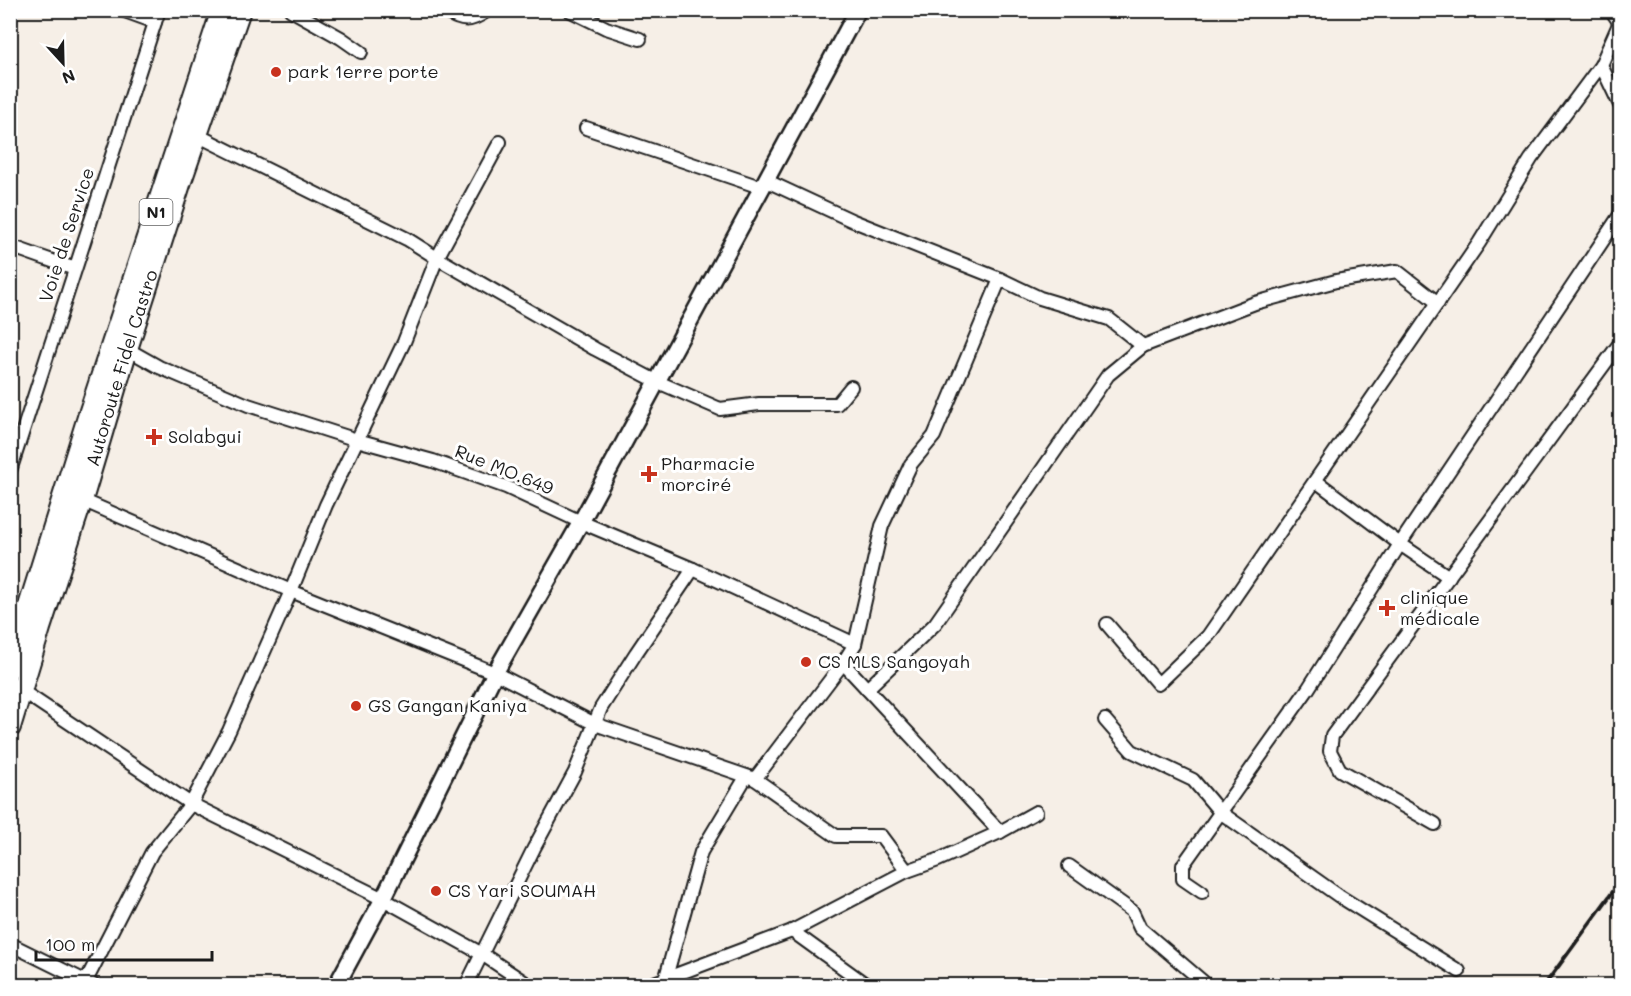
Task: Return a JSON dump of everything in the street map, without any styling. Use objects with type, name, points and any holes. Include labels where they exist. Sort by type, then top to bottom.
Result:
[{"type":"highway","name":"Autoroute Fidel Castro","points":[[10,667],[89,414],[222,10]]},
{"type":"highway","name":"Autoroute Fidel Castro","points":[[10,727],[127,349],[180,184],[240,10]]},
{"type":"street","points":[[122,10],[157,16]]},
{"type":"street","points":[[291,10],[361,52]]},
{"type":"street","points":[[441,10],[465,20],[477,18],[488,10]]},
{"type":"street","points":[[569,10],[606,28],[640,39]]},
{"type":"street","points":[[336,986],[383,899],[495,673],[582,522],[858,10]]},
{"type":"street","points":[[1107,624],[1158,684],[1208,636],[1479,243],[1531,159],[1600,65],[1620,23],[1611,10]]},
{"type":"street","name":"Voie de Service","points":[[10,471],[157,16]]},
{"type":"street","points":[[1600,65],[1620,105]]},
{"type":"street","points":[[586,128],[765,184],[1000,279],[1040,298],[1109,319],[1143,346]]},
{"type":"street","points":[[197,135],[407,238],[437,258],[560,329],[658,382],[720,409],[759,404],[837,404],[851,387]]},
{"type":"street","points":[[10,944],[91,983],[152,852],[191,804],[229,731],[326,505],[404,342],[437,258],[500,142]]},
{"type":"street","points":[[1202,892],[1183,879],[1183,865],[1308,688],[1400,544],[1620,215]]},
{"type":"street","points":[[10,246],[75,269]]},
{"type":"street","points":[[867,689],[935,624],[1108,375],[1143,346],[1255,303],[1336,281],[1397,271],[1438,303]]},
{"type":"street","points":[[666,981],[701,852],[751,778],[854,646],[882,526],[911,464],[934,436],[1000,279]]},
{"type":"street","points":[[1435,824],[1340,770],[1330,751],[1332,736],[1620,343]]},
{"type":"street","name":"Rue MO.649","points":[[127,349],[159,367],[248,405],[357,440],[433,461],[506,487],[693,569],[854,646]]},
{"type":"street","points":[[1316,482],[1449,577]]},
{"type":"street","points":[[82,500],[291,591],[495,673],[595,724],[751,778],[836,836],[881,836],[907,871]]},
{"type":"street","points":[[466,986],[534,848],[575,772],[601,708],[693,569]]},
{"type":"street","points":[[843,663],[1000,832]]},
{"type":"street","points":[[22,691],[191,804],[383,899],[482,954],[530,986]]},
{"type":"street","points":[[1105,720],[1132,751],[1193,780],[1220,812],[1339,896],[1459,971]]},
{"type":"street","points":[[646,986],[666,981],[792,931],[907,871],[938,860],[1000,832],[1036,812]]},
{"type":"street","points":[[1069,866],[1132,911],[1140,928],[1208,986]]},
{"type":"street","points":[[792,931],[868,986]]},
{"type":"railway","points":[[1544,986],[1620,882]]},
{"type":"place","name":"park 1erre porte","points":[[276,72]]},
{"type":"place","name":"Solabgui","points":[[154,437]]},
{"type":"place","name":"Pharmacie morciré","points":[[649,474]]},
{"type":"place","name":"clinique médicale","points":[[1387,608]]},
{"type":"place","name":"CS MLS Sangoyah","points":[[806,662]]},
{"type":"place","name":"GS Gangan Kaniya","points":[[356,706]]},
{"type":"place","name":"CS Yari SOUMAH","points":[[436,891]]}]
